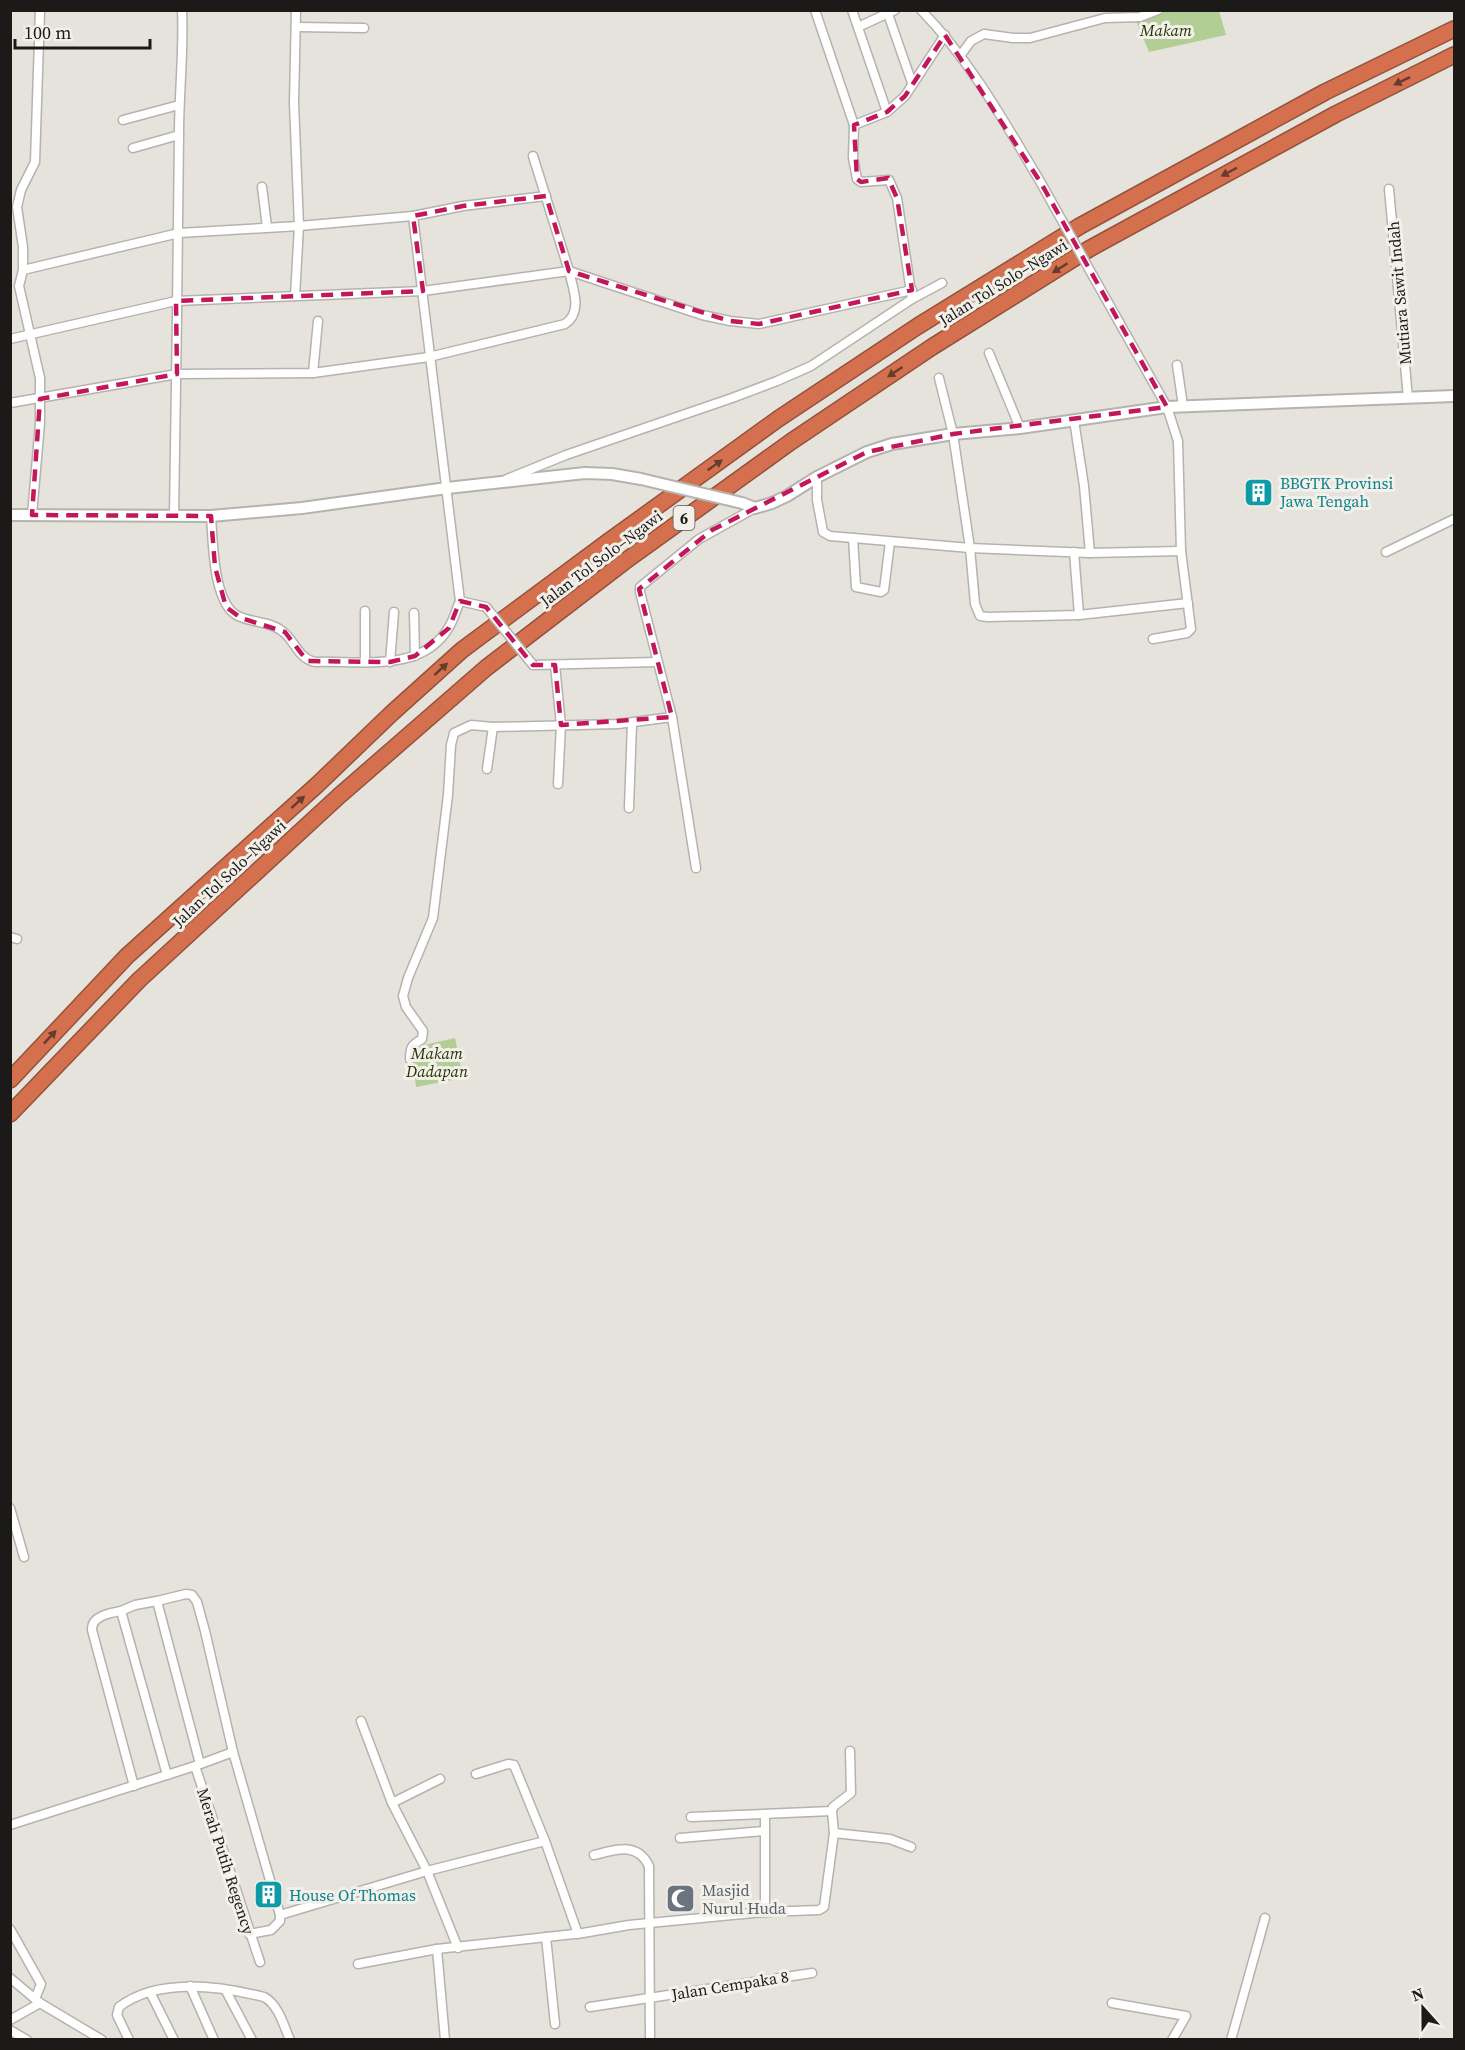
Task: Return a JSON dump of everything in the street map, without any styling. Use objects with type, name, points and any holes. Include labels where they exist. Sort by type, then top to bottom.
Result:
[{"type":"highway","name":"Jalan Tol Solo–Ngawi","points":[[10,1080],[127,956],[317,785],[392,712],[462,650],[609,541],[778,419],[918,326],[1080,226],[1315,98],[1455,29]]},
{"type":"highway","name":"Jalan Tol Solo–Ngawi","points":[[10,1114],[139,980],[339,796],[486,668],[662,534],[801,434],[932,347],[1089,249],[1336,114],[1455,55]]},
{"type":"street","points":[[32,515],[40,378],[19,286],[23,270],[17,207],[21,190],[35,162],[40,10]]},
{"type":"street","points":[[174,516],[182,10]]},
{"type":"street","points":[[295,296],[299,226],[294,103],[296,10]]},
{"type":"street","points":[[815,10],[854,125],[853,158],[857,178],[861,182],[889,180],[897,198],[912,295]]},
{"type":"street","points":[[852,10],[887,112]]},
{"type":"street","points":[[921,10],[945,35],[983,87],[1041,183],[1167,407],[1178,441],[1181,551],[1192,623],[1187,633],[1153,639]]},
{"type":"street","points":[[960,56],[971,41],[984,34],[1030,38],[1105,18],[1140,17],[1158,10]]},
{"type":"street","points":[[858,27],[891,12],[912,83]]},
{"type":"street","points":[[297,27],[364,28]]},
{"type":"street","points":[[854,125],[887,112],[905,96],[945,35]]},
{"type":"street","points":[[123,120],[179,105]]},
{"type":"street","points":[[133,148],[179,135]]},
{"type":"street","points":[[10,403],[177,374],[313,373],[429,357],[565,324],[572,319],[576,307],[569,271],[533,156]]},
{"type":"street","points":[[262,187],[267,227]]},
{"type":"street","name":"Mutiara Sawit Indah","points":[[1389,189],[1408,398]]},
{"type":"street","points":[[23,270],[179,233],[413,216],[463,206],[546,196]]},
{"type":"street","points":[[211,516],[215,567],[226,607],[241,618],[268,623],[285,632],[307,661],[390,662],[416,656],[436,643],[449,628],[460,601],[413,216]]},
{"type":"street","points":[[10,339],[176,301],[423,291],[569,271],[702,315],[759,324],[912,295],[942,284]]},
{"type":"street","points":[[497,483],[566,455],[732,398],[811,366],[912,295]]},
{"type":"street","points":[[313,373],[318,321]]},
{"type":"street","points":[[989,353],[1020,428]]},
{"type":"street","points":[[1177,365],[1183,406]]},
{"type":"street","points":[[939,378],[953,434],[970,548],[975,604],[980,616],[988,618],[1079,615],[1188,603]]},
{"type":"street","points":[[696,868],[672,717],[656,662],[640,586],[699,539],[754,508],[787,496],[817,477],[867,452],[892,444],[1167,407],[1455,396]]},
{"type":"street","points":[[1074,420],[1084,486],[1090,553]]},
{"type":"street","points":[[10,515],[211,516],[302,508],[447,488],[585,473],[612,474],[641,479],[742,503],[754,508]]},
{"type":"street","points":[[817,477],[819,514],[823,532],[830,536],[970,548],[1090,553],[1181,551]]},
{"type":"street","points":[[1386,552],[1455,519]]},
{"type":"street","points":[[853,538],[856,587],[881,592],[884,590],[890,542]]},
{"type":"street","points":[[1074,552],[1079,615]]},
{"type":"street","points":[[460,601],[486,607],[533,665],[656,662]]},
{"type":"street","points":[[365,611],[365,662]]},
{"type":"street","points":[[390,662],[394,612]]},
{"type":"street","points":[[414,614],[416,656]]},
{"type":"street","points":[[555,665],[561,725],[558,784]]},
{"type":"street","points":[[410,1059],[410,1049],[422,1039],[423,1031],[406,1007],[404,996],[408,978],[433,918],[452,738],[459,729],[471,725],[494,727],[632,723],[672,717]]},
{"type":"street","points":[[628,808],[632,723]]},
{"type":"street","points":[[487,770],[494,727]]},
{"type":"street","points":[[10,1508],[24,1557]]},
{"type":"street","points":[[134,1786],[92,1625],[95,1620],[135,1605],[186,1594],[192,1595],[197,1602],[205,1631],[233,1752],[280,1915],[280,1921],[271,1929],[249,1934]]},
{"type":"street","name":"Merah Putih Regency","points":[[157,1601],[198,1765],[249,1934],[260,1962]]},
{"type":"street","points":[[121,1611],[167,1775]]},
{"type":"street","points":[[361,1721],[392,1803],[427,1871],[458,1948]]},
{"type":"street","points":[[358,1965],[437,1949],[578,1934],[649,1923],[765,1912],[819,1910],[824,1907],[834,1833],[833,1807],[851,1793],[850,1751]]},
{"type":"street","name":"Merah Putih Regency","points":[[198,1765],[233,1752]]},
{"type":"street","points":[[476,1774],[508,1764],[514,1765],[545,1840],[578,1934]]},
{"type":"street","points":[[10,1825],[198,1765]]},
{"type":"street","points":[[392,1803],[440,1779]]},
{"type":"street","points":[[691,1817],[832,1811]]},
{"type":"street","points":[[765,1815],[765,1912]]},
{"type":"street","points":[[680,1838],[765,1831]]},
{"type":"street","points":[[834,1833],[890,1839],[910,1847]]},
{"type":"street","points":[[280,1915],[427,1871],[545,1840]]},
{"type":"street","points":[[594,1855],[624,1848],[632,1849],[649,1866],[650,2040]]},
{"type":"street","points":[[1231,2040],[1265,1918]]},
{"type":"street","points":[[10,1929],[42,1984],[38,2001],[10,2019]]},
{"type":"street","points":[[546,1936],[555,2024]]},
{"type":"street","points":[[437,1949],[446,2040]]},
{"type":"street","name":"Jalan Cempaka 8","points":[[590,2007],[812,1973]]},
{"type":"street","points":[[10,1978],[38,2001],[102,2040]]},
{"type":"street","points":[[190,1986],[214,2040]]},
{"type":"street","points":[[129,2040],[117,2011],[124,2003],[150,1992],[170,1987],[190,1986],[257,1995],[270,2000],[290,2040]]},
{"type":"street","points":[[226,1990],[252,2040]]},
{"type":"street","points":[[150,1992],[174,2040]]},
{"type":"street","points":[[1112,2003],[1186,2016],[1172,2040]]},
{"type":"street","points":[[10,2030],[27,2040]]},
{"type":"highlighted area","points":[[945,35],[1041,183],[1167,407],[953,434],[867,452],[712,530],[639,589],[672,717],[561,725],[555,665],[533,665],[486,607],[460,601],[449,628],[415,656],[390,662],[307,661],[285,632],[241,618],[226,607],[215,567],[211,516],[32,515],[40,399],[177,374],[176,301],[423,291],[413,216],[463,206],[546,196],[569,271],[730,321],[759,324],[912,290],[897,198],[888,178],[861,182],[857,179],[854,125],[887,112],[905,96]]},
{"type":"green space","name":"Makam","points":[[1164,11],[1219,11],[1226,35],[1149,52],[1136,21]]},
{"type":"green space","name":"Makam Dadapan","points":[[455,1038],[463,1078],[416,1087],[411,1048]]},
{"type":"place","name":"BBGTK Provinsi Jawa Tengah","points":[[1259,492]]},
{"type":"place","name":"House Of Thomas","points":[[268,1895]]},
{"type":"place","name":"Masjid Nurul Huda","points":[[681,1899]]}]
